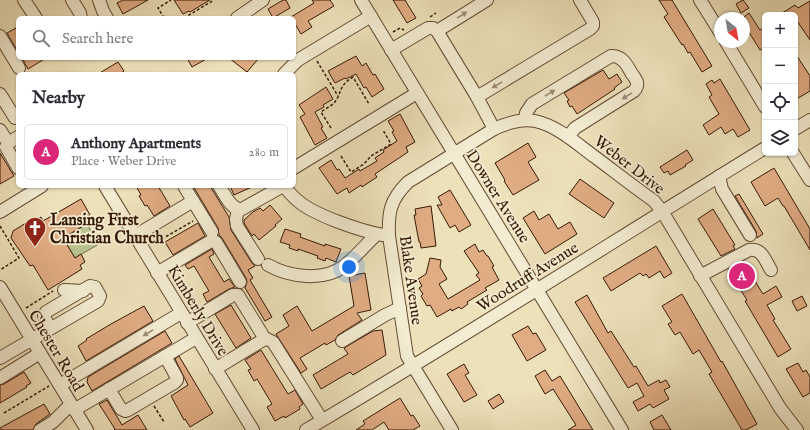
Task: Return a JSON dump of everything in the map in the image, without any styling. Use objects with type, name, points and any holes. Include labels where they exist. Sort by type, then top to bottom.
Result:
[{"type":"street","points":[[24,0],[35,16]]},
{"type":"street","points":[[72,0],[81,16]]},
{"type":"street","points":[[99,0],[106,16]]},
{"type":"street","points":[[240,16],[263,0]]},
{"type":"street","name":"Downer Avenue","points":[[361,0],[622,430]]},
{"type":"street","points":[[437,31],[487,0]]},
{"type":"street","points":[[477,97],[590,29],[593,26],[593,22],[580,0]]},
{"type":"street","points":[[700,0],[714,22]]},
{"type":"street","points":[[286,72],[298,60],[371,16]]},
{"type":"street","points":[[391,50],[428,28],[433,28],[437,31],[477,97],[494,129]]},
{"type":"street","points":[[0,36],[19,68]]},
{"type":"street","points":[[730,48],[762,102]]},
{"type":"street","points":[[525,120],[526,113],[532,104],[611,56],[616,55],[620,57],[637,82],[637,87],[634,92],[575,128],[568,137]]},
{"type":"street","points":[[296,167],[417,93]]},
{"type":"street","points":[[0,94],[15,118]]},
{"type":"street","name":"Weber Drive","points":[[454,154],[506,123],[525,120],[536,121],[552,127],[568,137],[654,201],[662,211],[780,408],[797,430]]},
{"type":"street","points":[[798,128],[810,120]]},
{"type":"street","points":[[0,130],[13,140],[6,147],[16,165]]},
{"type":"street","name":"Woodruff Avenue","points":[[306,430],[401,374],[412,365],[762,150]]},
{"type":"street","name":"Blake Avenue","points":[[452,430],[407,356],[400,308],[383,235],[391,207],[398,192],[408,182],[454,154]]},
{"type":"street","points":[[796,156],[810,180]]},
{"type":"street","points":[[718,176],[722,189],[750,235]]},
{"type":"street","points":[[0,212],[39,188]]},
{"type":"street","name":"Kimberly Drive","points":[[106,188],[253,430]]},
{"type":"street","points":[[185,188],[212,232]]},
{"type":"street","points":[[220,188],[234,208],[238,210]]},
{"type":"street","points":[[238,210],[280,188]]},
{"type":"street","points":[[286,188],[296,200],[308,209],[329,218],[383,235]]},
{"type":"street","points":[[135,236],[192,201]]},
{"type":"street","points":[[238,210],[236,219],[237,226],[263,262],[276,270],[294,274],[316,276],[330,274],[344,267],[383,235]]},
{"type":"street","points":[[158,273],[211,241],[214,241],[240,282]]},
{"type":"street","points":[[700,276],[749,250],[755,249],[760,251],[771,270]]},
{"type":"street","points":[[0,358],[98,301],[100,296],[93,286],[90,286],[44,315],[49,325],[52,327]]},
{"type":"street","name":"Chester Road","points":[[0,287],[87,430]]},
{"type":"street","points":[[52,309],[60,291],[83,291]]},
{"type":"street","points":[[59,383],[184,318],[234,295],[238,295],[262,334]]},
{"type":"street","points":[[342,341],[385,315],[400,308]]},
{"type":"street","points":[[40,430],[73,407],[110,389],[196,338]]},
{"type":"street","points":[[215,369],[263,340],[270,340],[273,342],[322,420]]},
{"type":"street","points":[[0,378],[40,353]]},
{"type":"street","points":[[110,389],[121,409],[124,411],[149,398],[177,380],[165,356]]},
{"type":"path","points":[[163,16],[158,8],[171,0]]},
{"type":"path","points":[[187,16],[214,0]]},
{"type":"path","points":[[317,61],[338,96]]},
{"type":"path","points":[[331,128],[321,112],[336,101],[342,85],[353,77],[369,104]]},
{"type":"path","points":[[341,156],[351,172],[364,164],[371,156],[391,144],[383,130]]},
{"type":"path","points":[[143,250],[202,216]]},
{"type":"path","points":[[0,226],[19,258],[0,270]]},
{"type":"path","points":[[16,314],[60,291]]},
{"type":"path","points":[[4,413],[59,383]]},
{"type":"path","points":[[149,398],[164,422]]},
{"type":"green space","points":[[87,224],[99,244],[75,258],[63,238]]},
{"type":"building","points":[[123,0],[148,0],[123,14],[117,3]]},
{"type":"building","points":[[174,0],[210,0],[190,12],[189,11],[183,14]]},
{"type":"building","points":[[283,0],[286,0],[290,8],[276,16],[272,16],[268,9]]},
{"type":"building","points":[[312,0],[330,0],[334,6],[308,21],[312,27],[301,34],[296,25],[296,16],[293,16],[314,3]]},
{"type":"building","points":[[393,0],[405,0],[416,18],[407,23]]},
{"type":"building","points":[[659,0],[672,0],[712,66],[702,72],[690,52],[688,53],[683,44],[682,45],[664,17],[668,14]]},
{"type":"building","points":[[743,0],[749,8],[740,12],[736,4]]},
{"type":"building","points":[[810,1],[810,40],[798,22],[798,12],[784,12],[795,5],[798,8]]},
{"type":"building","points":[[750,15],[760,30],[762,29],[762,49],[760,50],[750,34]]},
{"type":"building","points":[[16,28],[16,49],[7,33]]},
{"type":"building","points":[[356,56],[362,66],[366,63],[384,89],[372,97],[366,87],[364,88],[356,74],[335,83],[328,71]]},
{"type":"building","points":[[798,58],[810,76],[810,91],[798,98]]},
{"type":"building","points":[[23,60],[43,60],[28,69]]},
{"type":"building","points":[[188,60],[204,60],[192,67]]},
{"type":"building","points":[[232,60],[257,60],[247,72]]},
{"type":"building","points":[[118,62],[124,71],[123,72],[101,72]]},
{"type":"building","points":[[603,70],[609,79],[617,74],[622,82],[614,88],[615,89],[577,114],[572,106],[570,107],[567,101],[569,100],[564,93]]},
{"type":"building","points":[[720,79],[750,130],[738,137],[733,129],[725,134],[721,127],[709,135],[703,125],[719,114],[709,97],[712,95],[706,84],[712,80],[714,83]]},
{"type":"building","points":[[326,87],[333,99],[323,105],[324,107],[315,112],[323,127],[321,128],[327,138],[315,145],[300,117],[305,114],[299,105]]},
{"type":"building","points":[[400,114],[415,142],[406,147],[408,152],[375,174],[377,177],[362,187],[361,185],[349,193],[347,188],[337,194],[319,168],[331,160],[337,170],[339,169],[345,178],[359,169],[360,171],[377,161],[375,158],[384,152],[383,150],[397,141],[392,132],[394,131],[388,121]]},
{"type":"building","points":[[528,143],[536,157],[528,162],[539,180],[513,195],[495,163]]},
{"type":"building","points":[[687,150],[693,160],[685,165],[686,166],[670,175],[668,171],[664,173],[660,167]]},
{"type":"building","points":[[0,153],[14,176],[0,184]]},
{"type":"building","points":[[774,168],[810,229],[810,250],[778,198],[765,206],[751,182]]},
{"type":"building","points":[[580,179],[614,203],[604,218],[569,194]]},
{"type":"building","points":[[137,188],[159,188],[170,206],[154,216],[147,205],[145,206],[139,196],[141,195]]},
{"type":"building","points":[[194,188],[211,188],[229,217],[231,230],[255,266],[248,270],[253,278],[250,280],[272,317],[265,321],[245,288],[247,282],[246,278],[219,235],[218,228]]},
{"type":"building","points":[[231,188],[250,188],[234,195]]},
{"type":"building","points":[[450,190],[471,225],[459,232],[455,225],[450,228],[437,205],[442,205],[438,197]]},
{"type":"building","points":[[739,194],[763,234],[757,238],[756,231],[735,196]]},
{"type":"building","name":"Lansing First Christian Church","points":[[81,199],[90,215],[85,218],[88,223],[63,238],[75,258],[81,254],[85,262],[80,265],[82,269],[48,290],[33,265],[30,266],[11,238],[13,231],[26,223],[30,224],[41,217],[43,221]]},
{"type":"building","points":[[270,205],[282,219],[259,240],[254,234],[252,236],[244,223],[244,220],[253,212],[260,208],[263,211]]},
{"type":"building","points":[[431,206],[436,246],[421,248],[414,215],[416,215],[415,209]]},
{"type":"building","points":[[713,209],[735,245],[733,246],[735,249],[721,256],[698,219]]},
{"type":"building","points":[[534,211],[539,220],[549,214],[558,229],[570,222],[577,234],[545,254],[523,218]]},
{"type":"building","points":[[198,223],[205,236],[173,255],[165,242]]},
{"type":"building","points":[[285,229],[301,234],[300,237],[325,246],[325,244],[341,249],[336,262],[326,258],[325,261],[317,258],[318,256],[298,249],[298,251],[289,248],[290,245],[280,242]]},
{"type":"building","points":[[475,244],[479,252],[483,250],[488,256],[494,266],[492,267],[499,280],[485,288],[487,290],[467,302],[468,304],[461,309],[459,307],[452,311],[451,309],[437,317],[430,305],[427,306],[421,296],[423,294],[419,288],[422,286],[418,279],[426,274],[430,258],[441,260],[440,267],[447,279],[439,284],[448,299],[480,280],[476,275],[479,273],[464,251]]},
{"type":"building","points":[[656,246],[672,273],[664,278],[660,271],[649,278],[646,274],[643,276],[640,273],[611,291],[603,278]]},
{"type":"building","points":[[212,249],[214,254],[209,257],[224,282],[229,279],[235,287],[207,302],[203,294],[209,291],[194,266],[188,269],[185,265]]},
{"type":"building","points":[[743,262],[763,294],[776,286],[782,297],[767,305],[775,319],[773,320],[791,349],[778,357],[745,301],[747,300],[728,270]]},
{"type":"building","points":[[365,273],[371,310],[357,313],[362,320],[338,335],[335,340],[326,345],[325,343],[300,358],[307,369],[301,373],[276,334],[289,326],[283,315],[297,306],[312,331],[354,306],[349,276]]},
{"type":"building","points":[[682,294],[757,424],[746,430],[742,430],[709,374],[712,372],[699,350],[693,354],[680,332],[675,335],[668,324],[672,322],[662,306]]},
{"type":"building","points":[[587,295],[608,333],[611,331],[634,367],[636,366],[648,386],[659,380],[660,383],[666,380],[670,387],[664,390],[669,399],[653,408],[650,404],[638,411],[633,402],[644,396],[637,383],[628,388],[575,302]]},
{"type":"building","points":[[802,296],[807,306],[797,311],[792,301]]},
{"type":"building","points":[[231,305],[251,338],[236,348],[215,314]]},
{"type":"building","points":[[144,306],[153,321],[86,361],[78,346],[87,340],[86,339]]},
{"type":"building","points":[[528,326],[533,334],[536,333],[546,350],[527,361],[512,335]]},
{"type":"building","points":[[382,330],[386,355],[353,375],[350,372],[321,389],[313,375],[348,354],[344,348],[373,331]]},
{"type":"building","points":[[165,331],[172,343],[92,391],[87,382],[88,377]]},
{"type":"building","points":[[261,350],[288,394],[295,390],[303,404],[299,407],[300,409],[285,418],[284,416],[275,421],[267,407],[272,404],[257,379],[254,381],[248,370],[251,369],[245,360]]},
{"type":"building","points":[[179,356],[213,413],[190,427],[185,419],[184,420],[171,396],[188,385],[175,359]]},
{"type":"building","points":[[798,363],[803,372],[806,370],[810,377],[810,393],[803,397],[786,369]]},
{"type":"building","points":[[464,364],[469,373],[465,375],[477,395],[464,402],[447,374]]},
{"type":"building","points":[[545,370],[552,381],[560,376],[593,430],[568,430],[576,425],[553,389],[545,394],[535,376]]},
{"type":"building","points":[[24,372],[31,383],[0,403],[0,385]]},
{"type":"building","points":[[499,394],[504,402],[493,409],[488,401]]},
{"type":"building","points":[[400,398],[411,416],[413,415],[420,426],[413,430],[389,430],[384,422],[372,430],[356,430],[365,424],[363,421]]},
{"type":"building","points":[[107,400],[122,425],[138,415],[147,430],[114,430],[115,429],[99,404]]},
{"type":"building","points":[[44,404],[50,414],[36,424],[33,430],[0,430],[0,428]]},
{"type":"building","points":[[662,415],[671,430],[654,430],[650,422]]},
{"type":"place","name":"Lansing First Christian Church","points":[[35,248]]},
{"type":"place","name":"Anthony Apartments","points":[[742,276]]}]
